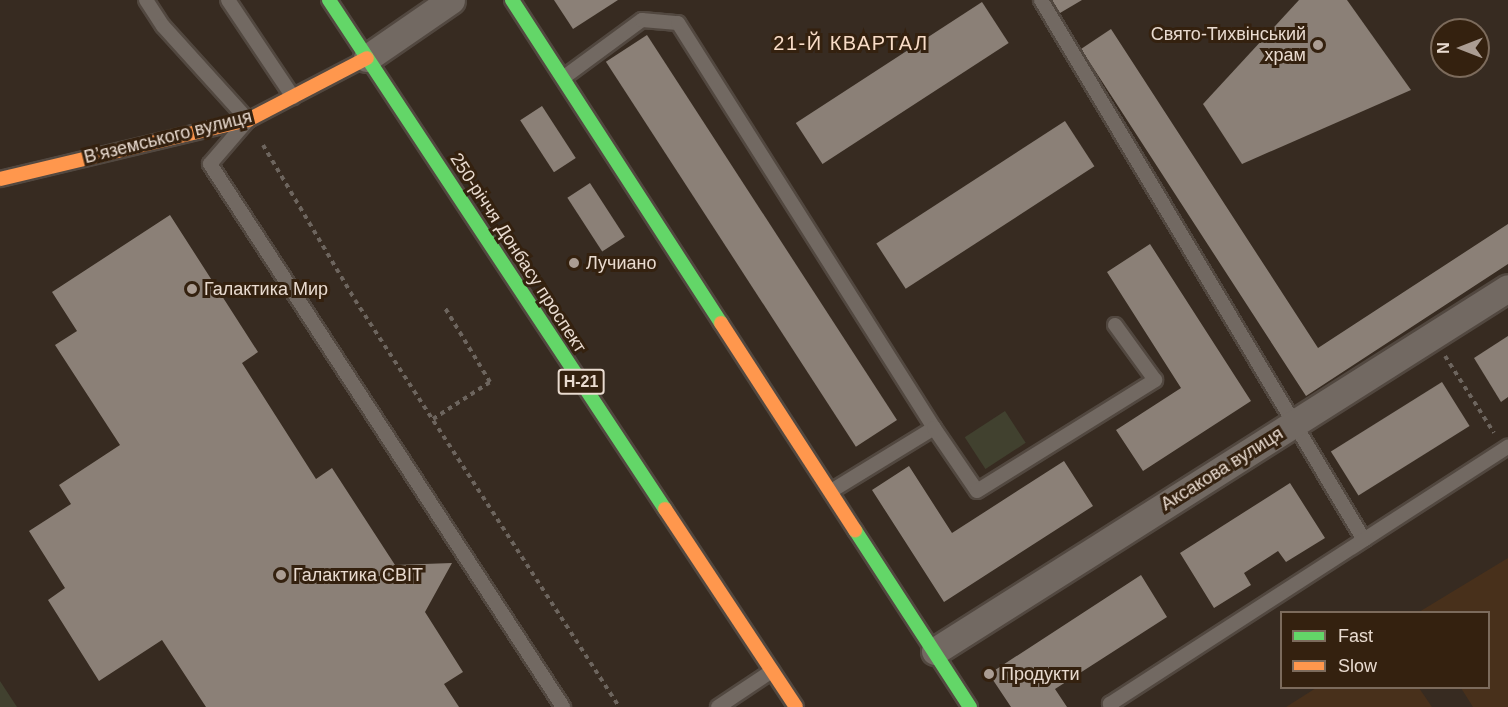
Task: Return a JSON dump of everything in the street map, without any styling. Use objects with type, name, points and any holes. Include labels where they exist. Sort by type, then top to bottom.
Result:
[{"type":"street","name":"250-річчя Донбасу проспект","points":[[329,0],[796,707]]},
{"type":"street","name":"В’яземського вулиця","points":[[0,179],[248,120],[367,58],[451,0]]},
{"type":"street","points":[[512,0],[936,651],[970,707]]},
{"type":"street","name":"Аксакова вулиця","points":[[936,651],[1508,288]]},
{"type":"lane","points":[[146,0],[163,26],[248,120],[210,164],[563,707]]},
{"type":"lane","points":[[228,0],[293,97]]},
{"type":"lane","points":[[1041,0],[1364,540]]},
{"type":"lane","points":[[563,78],[642,20],[678,23],[934,428],[977,491],[1155,380],[1115,326]]},
{"type":"lane","points":[[831,491],[934,428]]},
{"type":"lane","points":[[1112,707],[1110,704],[1506,448]]},
{"type":"lane","points":[[718,707],[772,670]]},
{"type":"path","points":[[248,120],[356,300],[619,707]]},
{"type":"path","points":[[432,419],[490,382],[445,308]]},
{"type":"path","points":[[1432,336],[1506,448]]},
{"type":"shaded area","points":[[1508,558],[1508,707],[1473,707],[1462,689],[1490,689],[1490,611],[1421,611]]},
{"type":"shaded area","points":[[1314,689],[1420,689],[1432,707],[1286,707]]},
{"type":"green space","points":[[1005,411],[1026,443],[985,469],[965,437]]},
{"type":"green space","points":[[0,681],[17,707],[0,707]]},
{"type":"building","points":[[554,0],[618,0],[573,29]]},
{"type":"building","points":[[1052,0],[1082,0],[1060,13]]},
{"type":"building","name":"Свято-Тихвінський храм","points":[[1299,0],[1347,0],[1411,90],[1242,164],[1203,104]]},
{"type":"building","points":[[982,2],[1009,43],[823,164],[796,123]]},
{"type":"building","points":[[1111,29],[1318,348],[1508,224],[1508,264],[1306,396],[1081,49]]},
{"type":"building","points":[[647,35],[897,420],[856,447],[606,62]]},
{"type":"building","points":[[542,106],[576,158],[554,172],[520,120]]},
{"type":"building","points":[[1065,121],[1094,166],[906,289],[876,244]]},
{"type":"building","points":[[590,183],[625,237],[602,251],[567,198]]},
{"type":"building","points":[[170,215],[258,352],[242,363],[316,479],[332,468],[395,565],[452,563],[425,612],[463,672],[444,684],[459,707],[206,707],[162,640],[99,681],[48,600],[65,588],[29,531],[71,504],[59,485],[120,445],[55,345],[77,331],[52,292]]},
{"type":"building","points":[[1150,244],[1251,401],[1143,471],[1116,430],[1181,388],[1107,272]]},
{"type":"building","points":[[1508,336],[1508,397],[1501,402],[1474,358]]},
{"type":"building","points":[[1442,382],[1470,426],[1358,496],[1331,451]]},
{"type":"building","points":[[1064,461],[1093,506],[944,602],[872,490],[909,466],[952,533]]},
{"type":"building","points":[[1290,483],[1325,538],[1286,562],[1278,551],[1244,573],[1251,585],[1214,608],[1180,553]]},
{"type":"building","points":[[1141,575],[1167,617],[1055,689],[1067,707],[1011,707],[989,674]]},
{"type":"traffic: fast","points":[[329,0],[665,509]]},
{"type":"traffic: fast","points":[[512,0],[721,323]]},
{"type":"traffic: fast","points":[[855,530],[970,707]]},
{"type":"traffic: slow","points":[[0,179],[248,120],[367,58]]},
{"type":"traffic: slow","points":[[721,323],[855,530]]},
{"type":"traffic: slow","points":[[665,509],[796,707]]},
{"type":"place","name":"Свято-Тихвінський храм","points":[[1318,45]]},
{"type":"place","name":"Лучиано","points":[[574,263]]},
{"type":"place","name":"Галактика Мир","points":[[192,289]]},
{"type":"place","name":"Галактика СВІТ","points":[[281,575]]},
{"type":"place","name":"Продукти","points":[[989,674]]},
{"type":"district","name":"21-Й КВАРТАЛ","points":[[851,43]]}]
